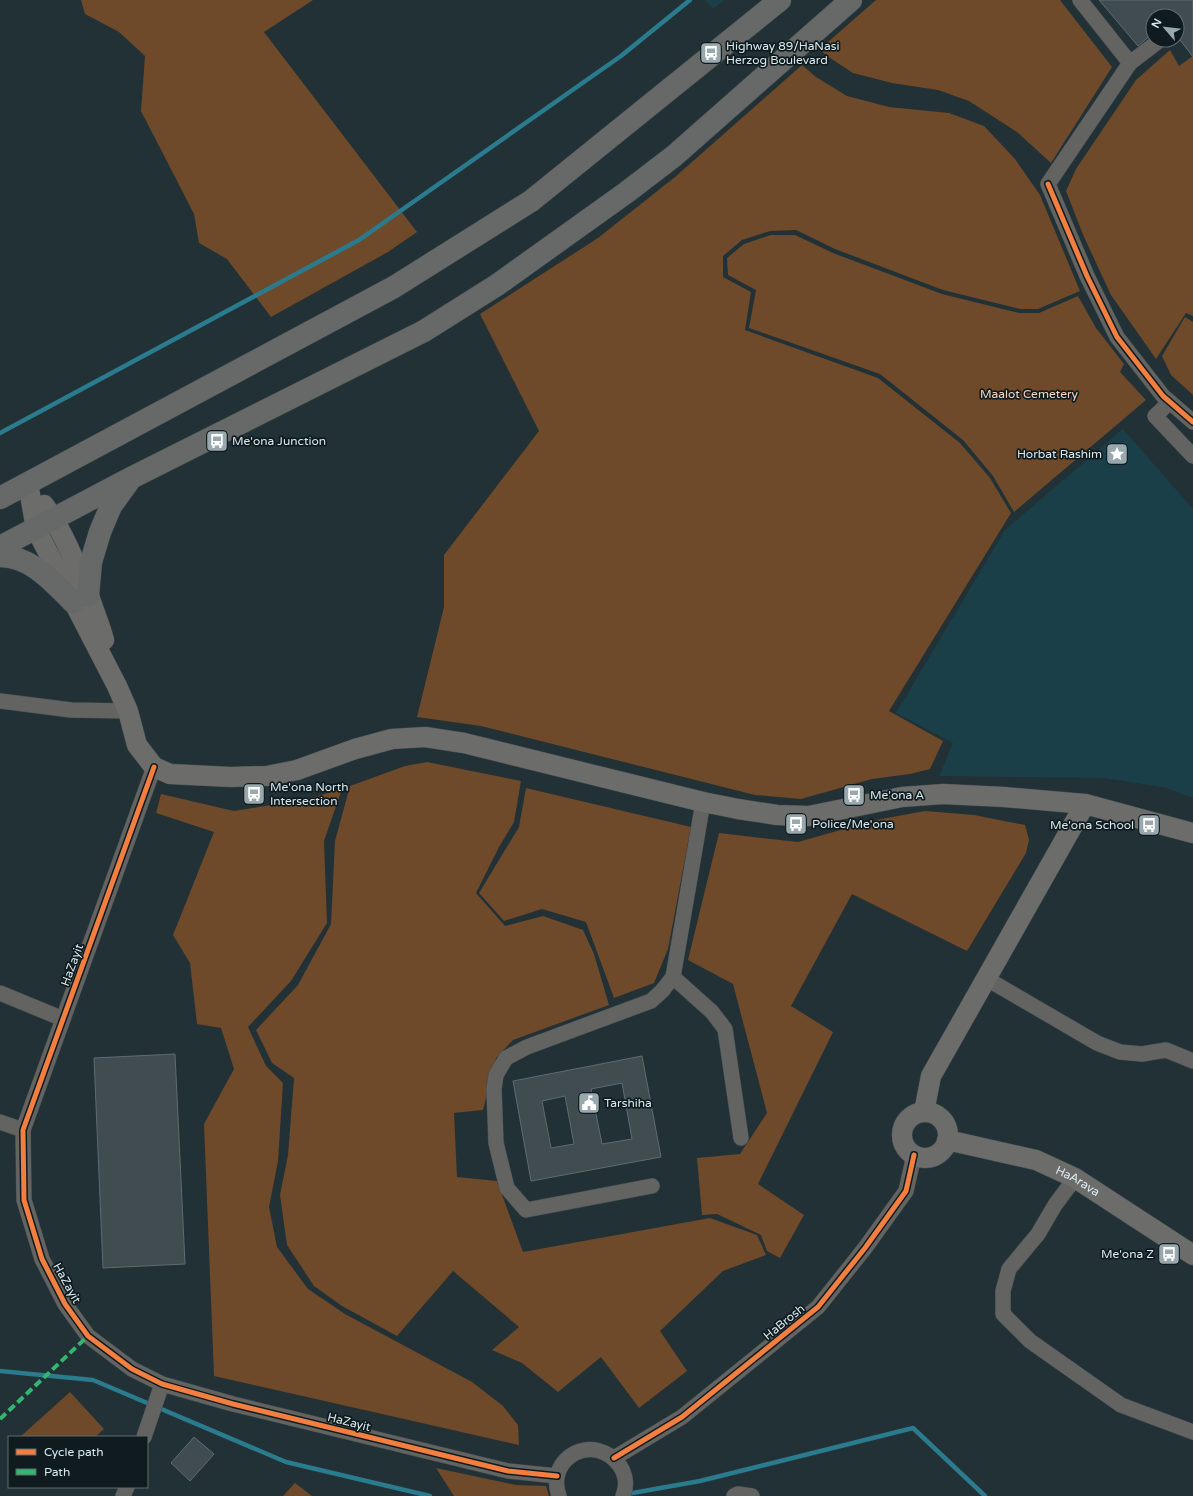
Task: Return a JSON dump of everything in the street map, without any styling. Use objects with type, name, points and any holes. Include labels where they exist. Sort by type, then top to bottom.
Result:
[{"type":"highway","points":[[0,498],[394,287],[531,201],[780,0]]},
{"type":"highway","points":[[0,547],[131,478],[424,332],[497,285],[674,156],[851,0]]},
{"type":"highway","points":[[0,556],[24,560],[81,599],[100,532],[111,506],[131,478]]},
{"type":"main road","points":[[28,483],[45,524],[81,599],[128,711],[137,745],[154,766],[170,774],[231,777],[267,776],[297,770],[355,749],[392,739],[425,737],[464,743],[703,802],[777,815],[810,816],[902,798],[943,794],[1004,797],[1085,804],[1193,833]]},
{"type":"main road","points":[[924,1112],[931,1076],[1085,804]]},
{"type":"main road","points":[[924,1112],[934,1114],[941,1118],[945,1125],[948,1132],[947,1140],[943,1149],[937,1154],[922,1158],[914,1155],[904,1144],[902,1136],[903,1128],[909,1118],[916,1114],[924,1112]]},
{"type":"main road","name":"HaArava","points":[[947,1140],[1036,1160],[1075,1178],[1193,1255]]},
{"type":"street","points":[[1080,0],[1130,63]]},
{"type":"street","points":[[1150,48],[1130,63],[1048,184],[1087,276],[1117,337],[1163,396],[1193,422]]},
{"type":"street","points":[[1170,402],[1155,416],[1193,456]]},
{"type":"street","points":[[0,701],[71,710],[128,711]]},
{"type":"street","name":"HaZayit","points":[[154,766],[23,1130],[24,1200],[42,1258],[65,1304],[88,1336],[132,1369],[162,1384],[233,1404],[508,1471],[557,1476]]},
{"type":"street","points":[[652,1186],[526,1210],[507,1188],[496,1143],[494,1089],[496,1075],[506,1058],[527,1047],[652,1001],[662,992],[673,977],[703,802]]},
{"type":"street","points":[[673,977],[712,1012],[725,1029],[741,1138]]},
{"type":"street","points":[[987,979],[1097,1043],[1120,1052],[1142,1054],[1166,1050],[1193,1061]]},
{"type":"street","points":[[0,993],[63,1018]]},
{"type":"street","points":[[0,1122],[23,1130]]},
{"type":"street","name":"HaBrosh","points":[[614,1458],[682,1417],[818,1307],[865,1248],[906,1192],[914,1155]]},
{"type":"street","points":[[1075,1178],[1055,1205],[1038,1234],[1009,1269],[1003,1291],[1003,1314],[1030,1341],[1120,1405],[1193,1432]]},
{"type":"street","points":[[144,1436],[162,1384]]},
{"type":"street","points":[[559,1496],[556,1488],[557,1476],[562,1465],[570,1456],[580,1451],[592,1449],[604,1452],[614,1458],[623,1470],[626,1482],[623,1496]]},
{"type":"street","points":[[734,1496],[738,1494],[752,1496]]},
{"type":"shaded area","points":[[705,0],[724,0],[713,9]]},
{"type":"shaded area","points":[[1123,429],[1193,509],[1193,798],[1167,788],[1105,778],[939,776],[953,743],[896,713],[1005,530]]},
{"type":"green space","points":[[81,0],[313,0],[264,32],[417,232],[388,252],[271,317],[227,259],[199,243],[194,214],[141,111],[145,56],[119,32],[85,14]]},
{"type":"green space","points":[[876,0],[1060,0],[1112,67],[1051,163],[1017,132],[969,101],[938,90],[892,83],[853,73],[827,56],[820,49]]},
{"type":"green space","points":[[1170,50],[1179,66],[1193,56],[1193,316],[1186,313],[1156,359],[1111,295],[1084,237],[1066,191],[1076,169],[1136,80]]},
{"type":"green space","points":[[802,65],[816,77],[847,96],[889,107],[949,113],[984,126],[1015,159],[1040,195],[1080,291],[1038,309],[1020,309],[943,290],[835,249],[796,230],[770,231],[742,240],[723,256],[723,277],[751,292],[745,330],[878,378],[960,443],[990,478],[1011,513],[889,711],[943,741],[930,769],[910,774],[872,779],[801,799],[755,795],[481,726],[417,717],[444,607],[444,555],[539,431],[480,314],[598,238],[675,177]]},
{"type":"green space","name":"Maalot Cemetery","points":[[771,235],[795,235],[833,253],[942,294],[1019,313],[1039,313],[1078,296],[1096,328],[1124,364],[1120,372],[1146,400],[1014,512],[993,476],[963,440],[880,374],[749,328],[756,290],[728,275],[727,258],[744,244]]},
{"type":"green space","points":[[1185,317],[1193,322],[1193,395],[1171,375],[1162,356]]},
{"type":"green space","points":[[427,762],[521,781],[514,822],[499,847],[476,893],[505,926],[543,916],[583,930],[594,954],[609,1005],[513,1040],[496,1058],[483,1110],[454,1113],[457,1177],[497,1181],[523,1252],[710,1218],[757,1235],[766,1255],[723,1271],[660,1331],[687,1371],[639,1408],[601,1357],[558,1392],[522,1363],[492,1350],[519,1327],[453,1271],[397,1336],[342,1306],[314,1286],[287,1245],[280,1195],[288,1155],[294,1078],[272,1063],[256,1030],[298,985],[331,924],[335,841],[350,786],[405,766]]},
{"type":"green space","points":[[526,788],[691,827],[668,949],[654,983],[614,998],[586,922],[542,909],[504,921],[479,893],[519,827]]},
{"type":"green space","points":[[342,789],[324,841],[327,923],[291,981],[248,1027],[266,1066],[283,1083],[278,1161],[269,1207],[277,1247],[308,1289],[345,1314],[472,1382],[503,1406],[518,1425],[519,1445],[214,1376],[204,1124],[234,1069],[221,1028],[197,1024],[190,963],[173,935],[214,832],[156,813],[161,794],[234,811],[304,800]]},
{"type":"green space","points":[[925,811],[974,815],[1025,825],[1029,840],[1026,853],[967,951],[852,894],[791,1006],[833,1032],[758,1184],[804,1215],[780,1258],[767,1251],[761,1235],[717,1214],[702,1215],[697,1158],[740,1154],[767,1113],[733,984],[688,960],[719,833],[798,842],[876,820]]},
{"type":"green space","points":[[70,1392],[104,1429],[96,1436],[21,1436]]},
{"type":"green space","points":[[436,1468],[516,1485],[546,1486],[549,1496],[454,1496]]},
{"type":"green space","points":[[295,1483],[312,1496],[283,1496]]},
{"type":"building","points":[[1099,0],[1193,0],[1193,57],[1185,46],[1185,8],[1145,8],[1145,40],[1138,46]]},
{"type":"building","points":[[175,1054],[185,1264],[103,1268],[94,1058]]},
{"type":"building","points":[[642,1056],[661,1157],[531,1181],[513,1081]],"holes":[[[622,1083],[632,1139],[602,1144],[591,1089]],[[565,1096],[574,1144],[551,1148],[542,1101]]]},
{"type":"building","points":[[194,1437],[214,1454],[190,1481],[171,1463]]},
{"type":"waterway","points":[[0,433],[359,240],[621,56],[690,0]]},
{"type":"waterway","points":[[0,1371],[93,1380],[286,1462],[430,1496]]},
{"type":"waterway","points":[[627,1494],[700,1481],[913,1428],[985,1496]]},
{"type":"marked path","points":[[0,1419],[88,1336]]},
{"type":"cycle path","points":[[1048,184],[1087,276],[1117,337],[1163,396],[1193,422]]},
{"type":"cycle path","points":[[154,767],[23,1130],[24,1200],[42,1259],[65,1304],[88,1336],[132,1369],[162,1384],[233,1404],[508,1471],[557,1476]]},
{"type":"cycle path","points":[[614,1458],[682,1417],[818,1307],[865,1248],[906,1191],[914,1155]]},
{"type":"place","name":"Highway 89/HaNasi Herzog Boulevard","points":[[711,53]]},
{"type":"place","name":"Me'ona Junction","points":[[217,441]]},
{"type":"place","name":"Horbat Rashim","points":[[1117,454]]},
{"type":"place","name":"Me'ona North Intersection","points":[[254,794]]},
{"type":"place","name":"Me'ona A","points":[[854,795]]},
{"type":"place","name":"Police/Me'ona","points":[[796,824]]},
{"type":"place","name":"Me'ona School","points":[[1149,825]]},
{"type":"place","name":"Tarshiha","points":[[589,1103]]},
{"type":"place","name":"Me'ona Z","points":[[1169,1254]]}]
